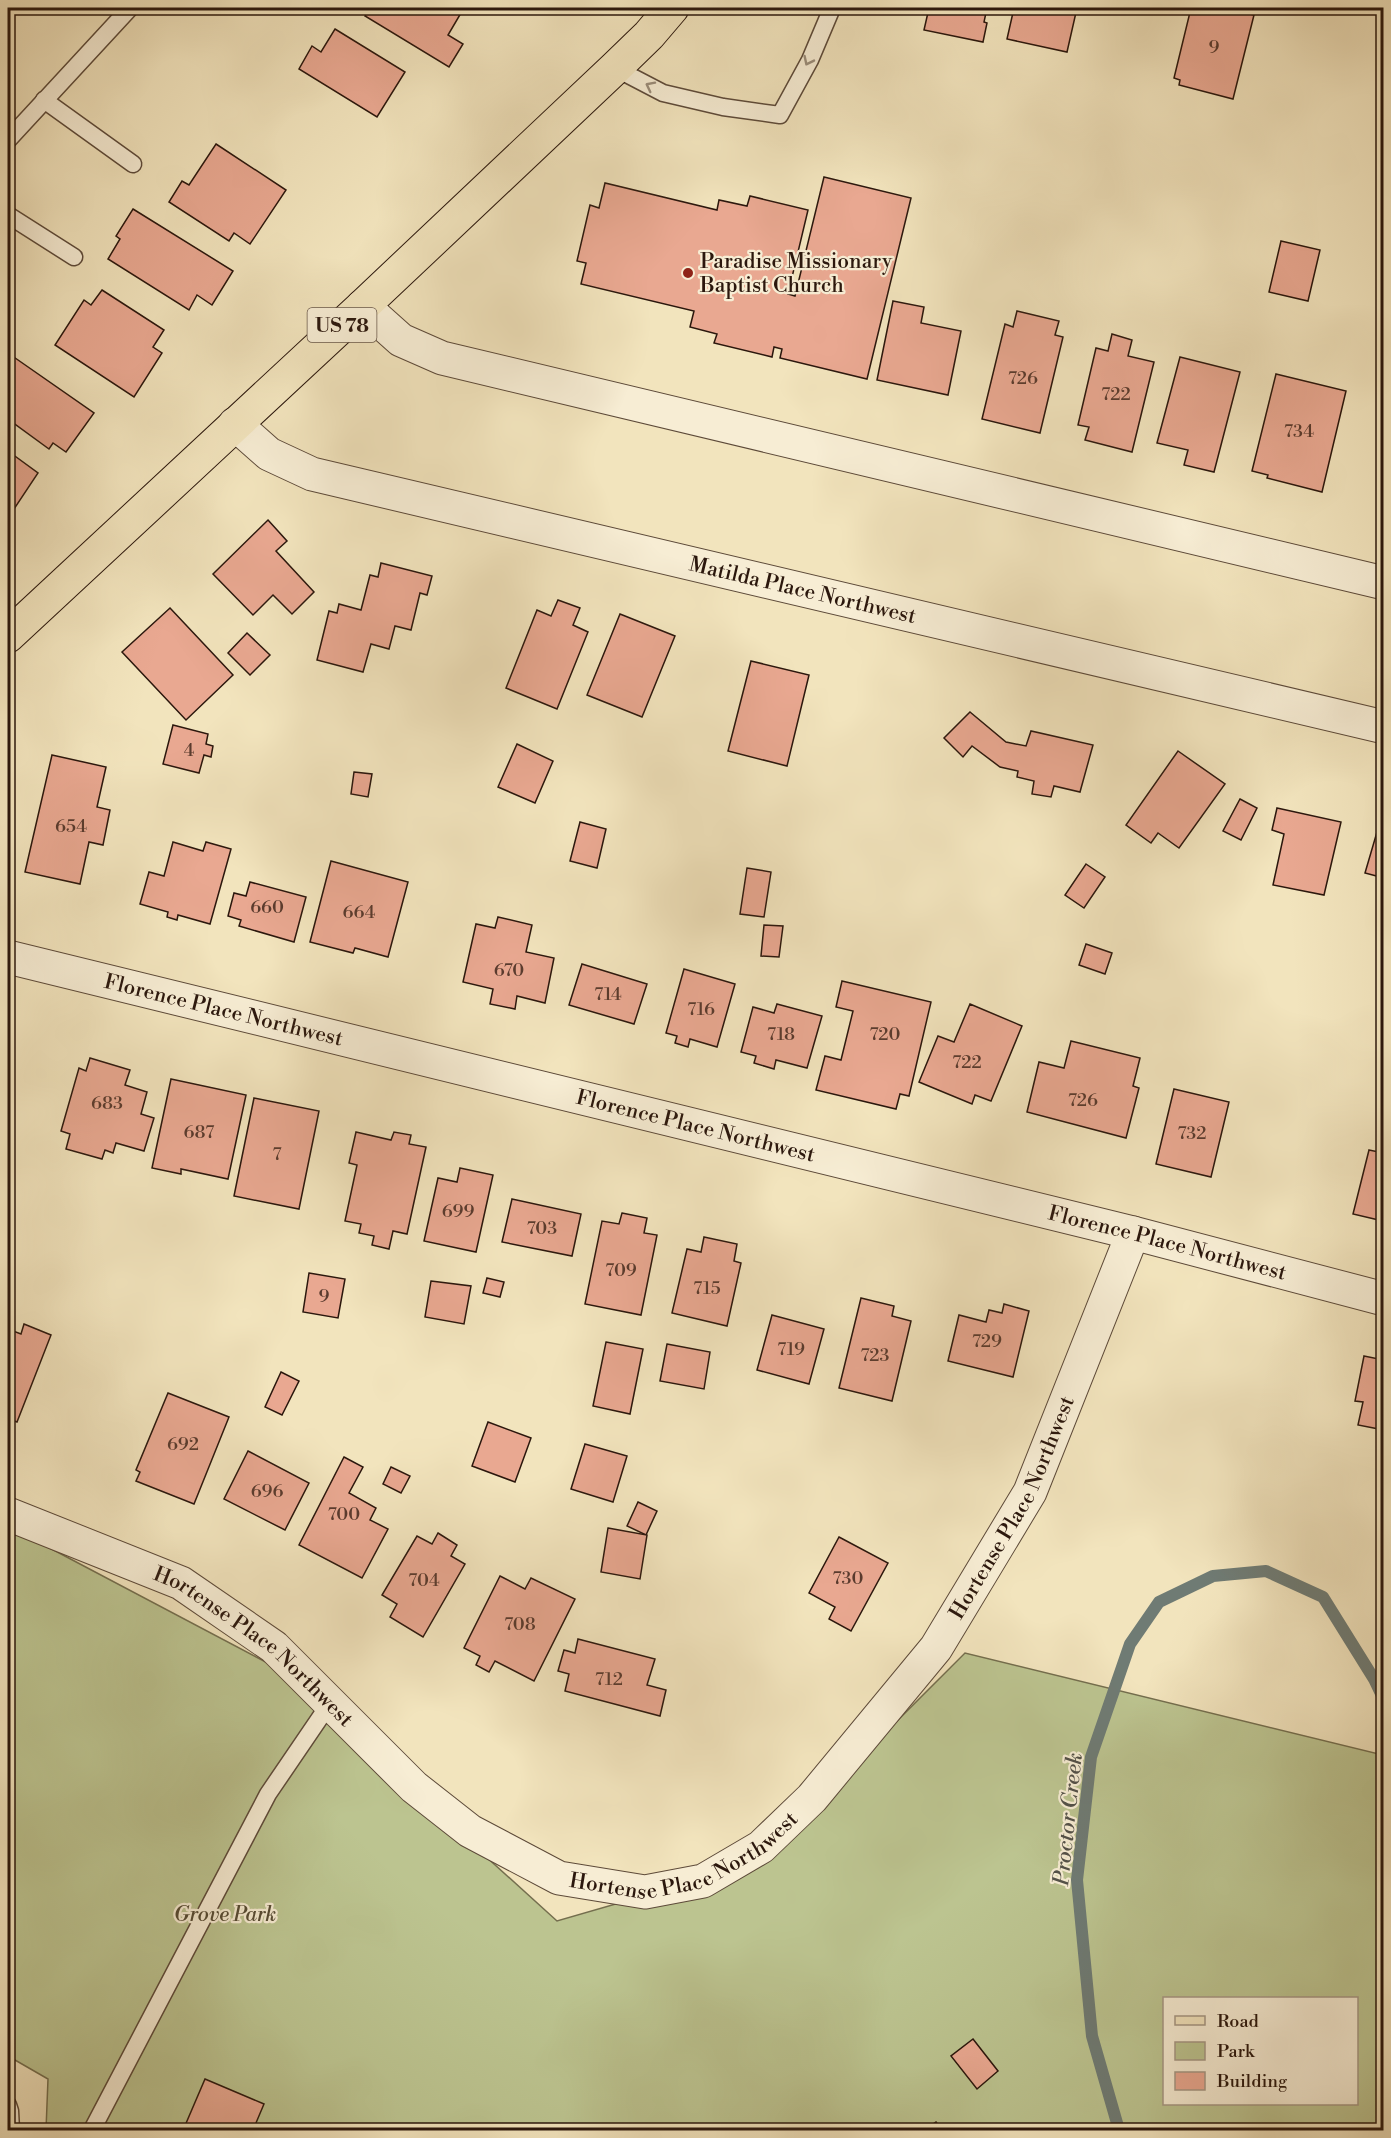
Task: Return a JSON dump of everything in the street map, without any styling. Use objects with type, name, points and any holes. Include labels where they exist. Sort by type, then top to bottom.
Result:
[{"type":"main road","name":"US 78","points":[[8,636],[615,68],[649,35],[672,8]]},
{"type":"street","points":[[363,306],[401,339],[442,358],[1383,583]]},
{"type":"street","name":"Matilda Place Northwest","points":[[235,424],[269,454],[312,474],[1383,727]]},
{"type":"street","name":"Florence Place Northwest","points":[[8,957],[1134,1233],[1383,1299]]},
{"type":"street","name":"Hortense Place Northwest","points":[[8,1514],[181,1583],[274,1647],[414,1788],[470,1831],[559,1878],[645,1892],[703,1881],[761,1847],[812,1797],[936,1648],[1030,1492],[1134,1233]]},
{"type":"lane","points":[[8,140],[130,8]]},
{"type":"lane","points":[[615,68],[663,93],[780,115],[810,60],[832,8]]},
{"type":"lane","points":[[45,100],[133,165]]},
{"type":"lane","points":[[8,215],[74,257]]},
{"type":"lane","points":[[92,2130],[268,1794],[330,1703]]},
{"type":"lane","points":[[8,2105],[10,2130]]},
{"type":"green space","name":"Grove Park","points":[[8,1526],[279,1669],[557,1921],[754,1864],[965,1653],[1383,1755],[1383,2130],[46,2130],[48,2079],[8,2056]]},
{"type":"building","points":[[370,8],[452,8],[461,13],[448,35],[463,44],[449,67],[365,16]]},
{"type":"building","points":[[929,8],[987,8],[983,42],[924,30]]},
{"type":"building","points":[[1014,8],[1077,8],[1067,52],[1007,39]]},
{"type":"building","points":[[1191,8],[1239,8],[1238,11],[1254,15],[1233,99],[1179,85],[1180,80],[1174,78]]},
{"type":"building","points":[[335,29],[405,72],[377,117],[299,69],[312,46],[321,52]]},
{"type":"building","points":[[216,144],[286,190],[250,244],[234,233],[229,241],[169,202],[182,181],[189,185]]},
{"type":"building","name":"Paradise Missionary Baptist Church","points":[[824,177],[911,198],[867,379],[780,358],[782,349],[774,347],[772,357],[714,343],[717,334],[690,327],[694,311],[581,284],[586,263],[577,261],[590,205],[599,208],[605,183],[717,210],[719,200],[747,206],[750,196],[808,210],[788,294],[795,296]]},
{"type":"building","points":[[133,209],[233,271],[212,305],[197,295],[189,310],[108,259],[120,239],[116,236]]},
{"type":"building","points":[[1281,241],[1320,250],[1308,301],[1269,292]]},
{"type":"building","points":[[102,290],[164,330],[153,347],[162,353],[134,397],[55,345],[84,300],[91,305]]},
{"type":"building","points":[[893,301],[924,307],[921,323],[961,331],[948,395],[877,380]]},
{"type":"building","points":[[1017,311],[1059,321],[1055,335],[1063,337],[1040,433],[982,419],[1005,324],[1013,327]]},
{"type":"building","points":[[1112,334],[1132,340],[1128,356],[1154,362],[1132,452],[1085,440],[1089,427],[1078,425],[1096,348],[1108,351]]},
{"type":"building","points":[[8,353],[94,413],[66,452],[53,443],[49,449],[8,419]]},
{"type":"building","points":[[1180,357],[1240,372],[1214,472],[1184,465],[1188,450],[1157,443]]},
{"type":"building","points":[[1276,374],[1346,391],[1322,492],[1267,478],[1268,475],[1252,471]]},
{"type":"building","points":[[8,451],[38,473],[8,518]]},
{"type":"building","points":[[268,520],[287,541],[276,551],[314,592],[292,614],[273,595],[253,615],[213,574]]},
{"type":"building","points":[[381,563],[432,576],[427,595],[420,593],[411,630],[395,626],[389,649],[371,644],[363,672],[317,660],[329,611],[337,613],[339,604],[361,610],[370,575],[378,577]]},
{"type":"building","points":[[558,600],[580,608],[573,625],[588,632],[557,709],[506,688],[537,610],[551,616]]},
{"type":"building","points":[[170,608],[233,675],[186,720],[122,652]]},
{"type":"building","points":[[620,614],[675,636],[642,717],[587,695]]},
{"type":"building","points":[[247,633],[270,655],[250,675],[228,653]]},
{"type":"building","points":[[751,661],[809,675],[787,766],[728,751]]},
{"type":"building","points":[[970,712],[1006,742],[1026,746],[1031,731],[1093,745],[1080,792],[1054,786],[1051,797],[1032,794],[1034,781],[1017,777],[1018,771],[1000,767],[972,746],[963,757],[944,738]]},
{"type":"building","points":[[173,725],[208,734],[206,744],[213,746],[211,757],[204,755],[199,773],[163,764]]},
{"type":"building","points":[[517,744],[553,761],[535,803],[498,787]]},
{"type":"building","points":[[1178,751],[1225,784],[1179,848],[1158,833],[1151,843],[1126,825]]},
{"type":"building","points":[[52,755],[106,767],[97,807],[110,810],[103,845],[89,842],[80,884],[25,872]]},
{"type":"building","points":[[354,772],[372,774],[368,797],[351,794]]},
{"type":"building","points":[[1240,799],[1257,808],[1241,840],[1223,831]]},
{"type":"building","points":[[1277,808],[1341,822],[1324,895],[1273,885],[1284,834],[1272,830]]},
{"type":"building","points":[[580,822],[606,829],[597,868],[570,861]]},
{"type":"building","points":[[1379,825],[1384,826],[1384,878],[1365,873]]},
{"type":"building","points":[[173,842],[203,851],[206,842],[231,849],[210,924],[178,915],[177,920],[167,917],[168,912],[140,904],[149,872],[164,876]]},
{"type":"building","points":[[331,861],[408,882],[388,957],[355,948],[353,953],[310,942]]},
{"type":"building","points":[[1086,864],[1105,877],[1084,908],[1065,895]]},
{"type":"building","points":[[747,868],[771,872],[764,917],[740,914]]},
{"type":"building","points":[[250,882],[306,897],[294,942],[239,926],[241,920],[228,916],[234,893],[246,896]]},
{"type":"building","points":[[498,917],[532,925],[526,952],[554,958],[545,1003],[517,996],[515,1009],[490,1004],[493,989],[463,982],[476,924],[495,928]]},
{"type":"building","points":[[764,925],[783,926],[779,957],[761,956]]},
{"type":"building","points":[[1086,944],[1112,953],[1105,974],[1079,965]]},
{"type":"building","points":[[582,964],[647,984],[634,1024],[569,1005]]},
{"type":"building","points":[[684,969],[735,984],[717,1047],[690,1039],[688,1047],[675,1043],[677,1036],[666,1033]]},
{"type":"building","points":[[842,981],[931,1002],[909,1096],[900,1094],[896,1109],[816,1090],[825,1056],[841,1060],[853,1011],[836,1007]]},
{"type":"building","points":[[777,1004],[822,1016],[807,1068],[776,1060],[774,1069],[754,1063],[756,1056],[741,1052],[753,1007],[774,1013]]},
{"type":"building","points":[[970,1004],[1022,1026],[991,1101],[975,1095],[972,1104],[919,1082],[938,1036],[954,1042]]},
{"type":"building","points":[[1071,1041],[1140,1058],[1133,1086],[1139,1088],[1126,1138],[1027,1112],[1039,1062],[1064,1068]]},
{"type":"building","points":[[90,1058],[130,1070],[125,1085],[147,1092],[141,1114],[154,1118],[144,1151],[116,1143],[113,1153],[105,1150],[102,1159],[66,1149],[70,1134],[61,1131],[79,1068],[86,1071]]},
{"type":"building","points":[[171,1079],[246,1095],[228,1179],[181,1169],[181,1174],[152,1168]]},
{"type":"building","points":[[1174,1089],[1229,1102],[1211,1177],[1156,1164]]},
{"type":"building","points":[[254,1098],[319,1111],[299,1209],[234,1196]]},
{"type":"building","points":[[356,1132],[391,1140],[394,1132],[411,1135],[409,1144],[426,1147],[407,1234],[393,1231],[389,1249],[372,1245],[374,1236],[359,1233],[361,1224],[345,1221],[357,1165],[349,1163]]},
{"type":"building","points":[[1369,1150],[1384,1153],[1383,1221],[1353,1214]]},
{"type":"building","points":[[460,1168],[493,1175],[476,1252],[424,1241],[438,1178],[457,1182]]},
{"type":"building","points":[[512,1199],[581,1214],[572,1256],[502,1242]]},
{"type":"building","points":[[622,1213],[647,1218],[644,1233],[657,1235],[641,1315],[585,1304],[602,1221],[619,1224]]},
{"type":"building","points":[[704,1237],[737,1244],[734,1261],[741,1263],[727,1326],[672,1313],[687,1249],[701,1252]]},
{"type":"building","points":[[309,1273],[345,1279],[338,1318],[303,1312]]},
{"type":"building","points":[[487,1278],[504,1282],[500,1297],[483,1293]]},
{"type":"building","points":[[431,1281],[471,1286],[464,1324],[425,1317]]},
{"type":"building","points":[[861,1298],[894,1306],[892,1316],[911,1321],[892,1401],[839,1388]]},
{"type":"building","points":[[1004,1304],[1029,1311],[1013,1377],[948,1361],[959,1315],[986,1322],[989,1310],[1002,1313]]},
{"type":"building","points":[[772,1315],[824,1329],[809,1384],[757,1370]]},
{"type":"building","points":[[24,1324],[51,1335],[17,1422],[9,1419],[8,1424],[8,1329],[21,1334]]},
{"type":"building","points":[[606,1342],[643,1349],[630,1414],[593,1406]]},
{"type":"building","points":[[667,1344],[710,1352],[704,1389],[660,1381]]},
{"type":"building","points":[[1364,1356],[1384,1360],[1384,1430],[1358,1425],[1363,1402],[1355,1401]]},
{"type":"building","points":[[281,1372],[299,1381],[282,1415],[265,1407]]},
{"type":"building","points":[[168,1393],[229,1417],[194,1504],[136,1481],[140,1472],[136,1470]]},
{"type":"building","points":[[488,1422],[531,1438],[515,1482],[472,1466]]},
{"type":"building","points":[[585,1444],[627,1456],[613,1502],[571,1489]]},
{"type":"building","points":[[248,1451],[309,1483],[285,1530],[224,1499]]},
{"type":"building","points":[[344,1457],[363,1467],[349,1493],[376,1508],[370,1520],[388,1529],[362,1578],[299,1545]]},
{"type":"building","points":[[391,1467],[410,1476],[401,1493],[383,1484]]},
{"type":"building","points":[[638,1502],[657,1511],[646,1535],[627,1526]]},
{"type":"building","points":[[608,1528],[647,1535],[640,1579],[601,1572]]},
{"type":"building","points":[[438,1533],[457,1545],[451,1556],[465,1564],[423,1637],[390,1617],[397,1604],[382,1595],[417,1536],[432,1544]]},
{"type":"building","points":[[839,1537],[888,1563],[851,1631],[829,1619],[835,1607],[809,1593]]},
{"type":"building","points":[[500,1576],[525,1589],[531,1578],[575,1599],[534,1681],[495,1661],[489,1672],[476,1665],[480,1656],[464,1648]]},
{"type":"building","points":[[578,1639],[655,1659],[647,1685],[666,1690],[660,1716],[565,1691],[569,1674],[558,1671],[564,1650],[575,1653]]},
{"type":"building","points":[[973,2039],[998,2071],[977,2089],[951,2056]]},
{"type":"building","points":[[205,2079],[264,2104],[253,2130],[184,2128]]},
{"type":"building","points":[[936,2122],[942,2130],[924,2130]]},
{"type":"waterway","name":"Proctor Creek","points":[[1119,2130],[1092,2036],[1077,1880],[1091,1757],[1130,1644],[1159,1602],[1213,1576],[1266,1571],[1323,1597],[1374,1679],[1384,1700]]},
{"type":"place","name":"Paradise Missionary Baptist Church","points":[[688,273]]}]
